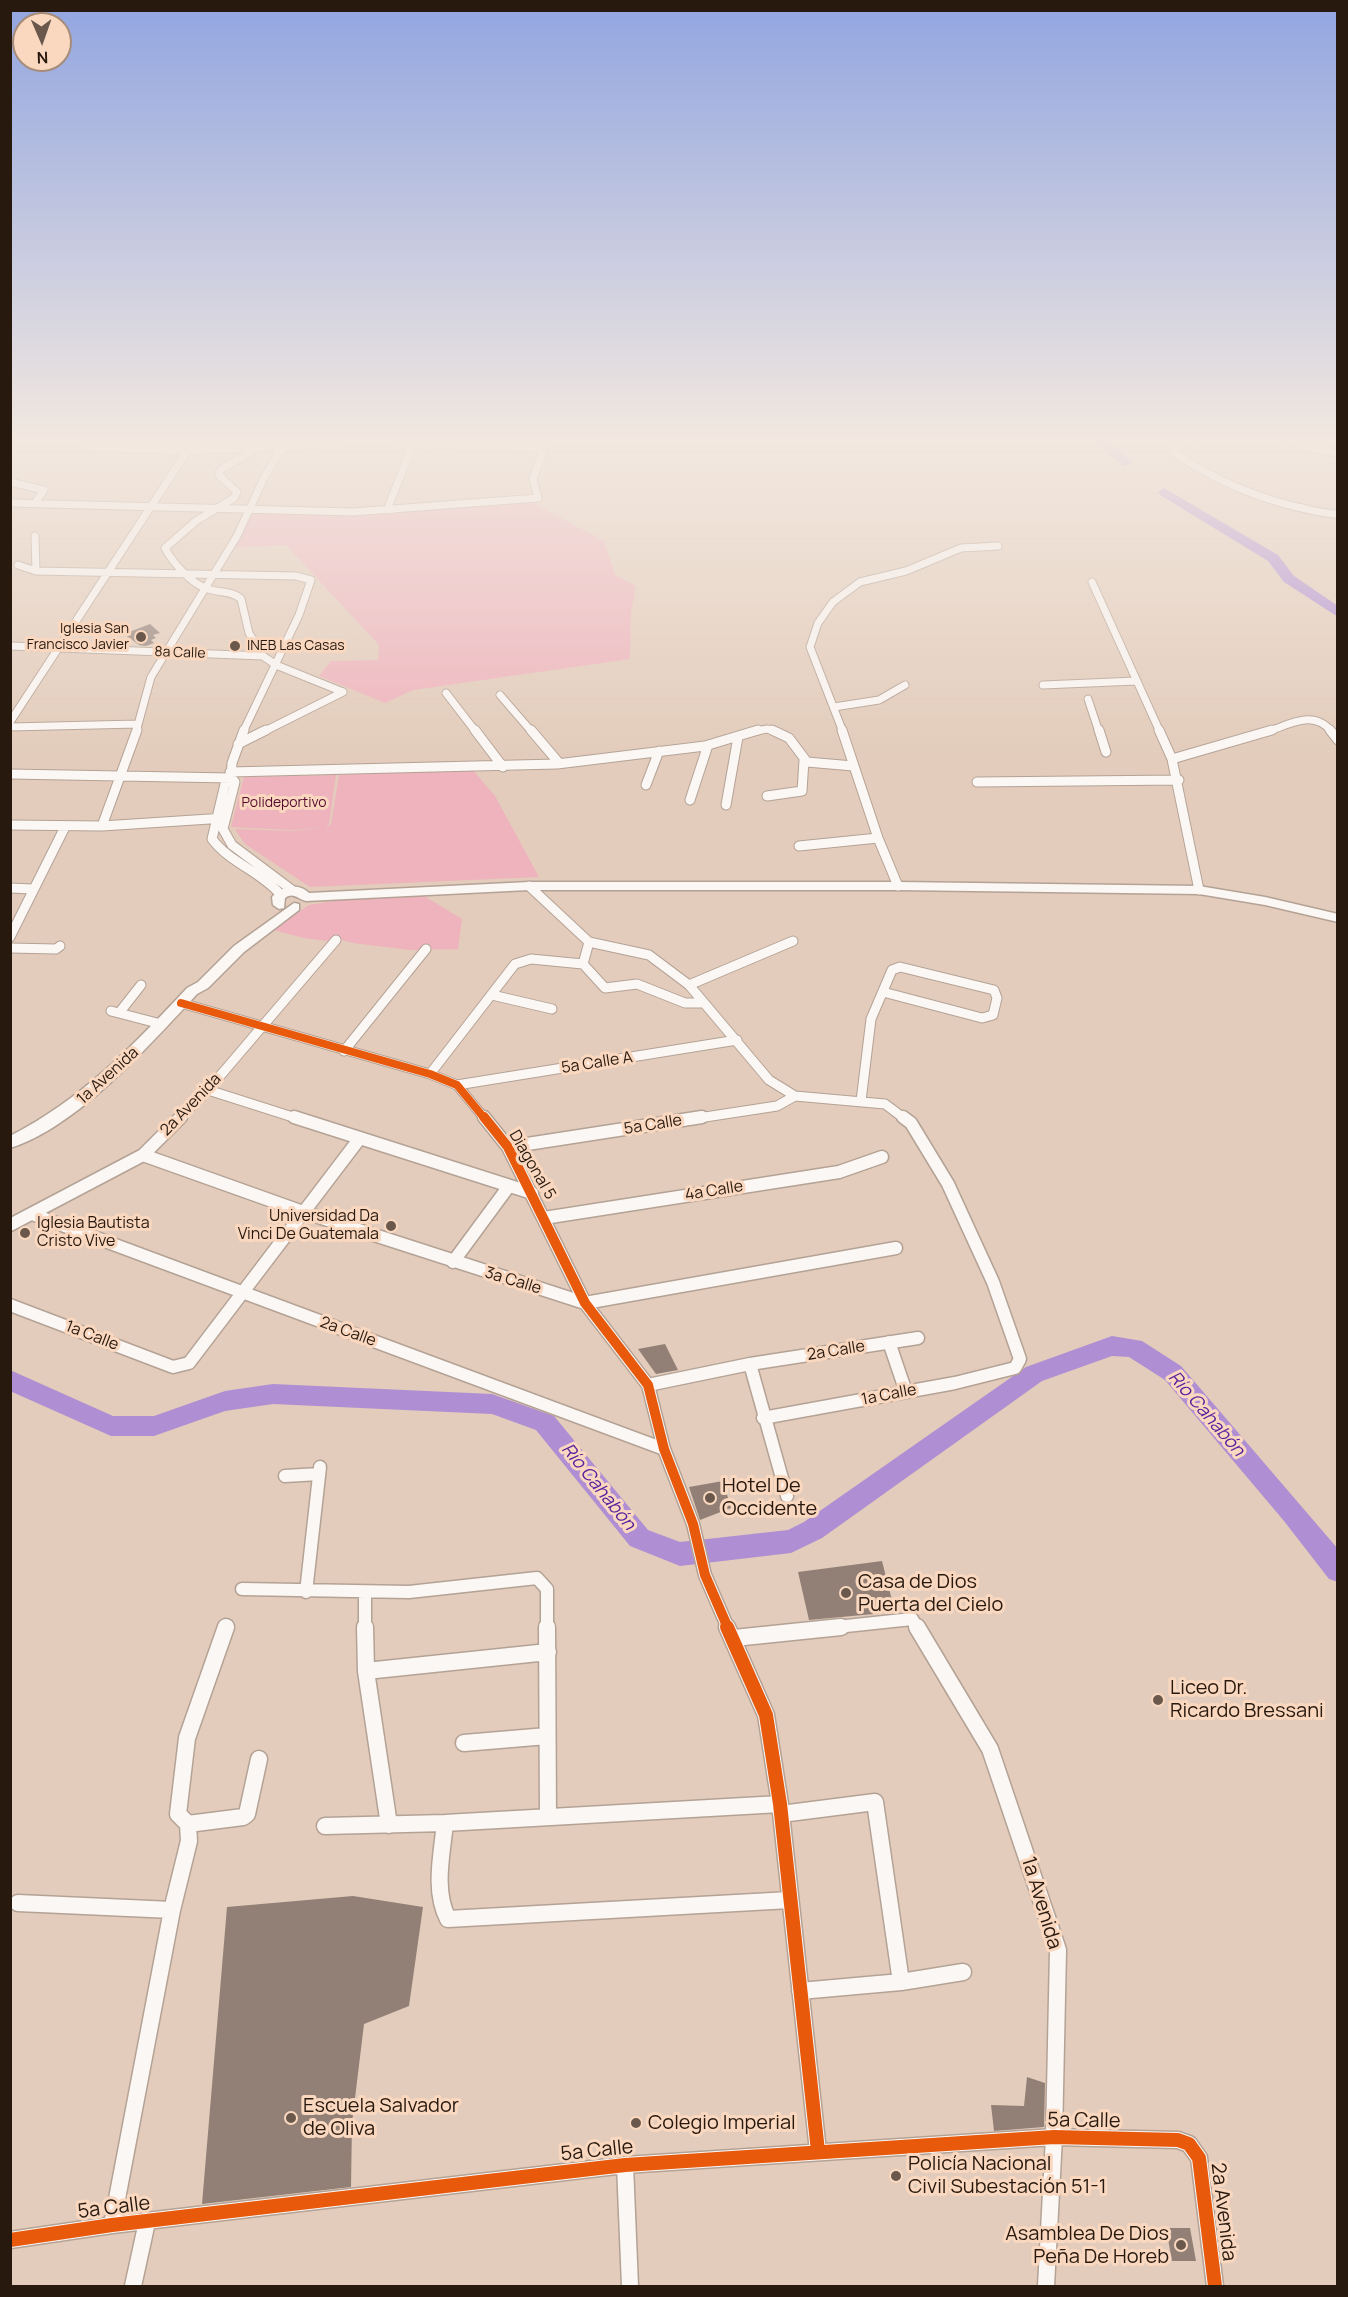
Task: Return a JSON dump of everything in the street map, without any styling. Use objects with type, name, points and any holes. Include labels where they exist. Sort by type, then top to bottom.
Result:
[{"type":"main road","points":[[294,907],[284,897],[301,892],[306,897],[529,886],[898,886],[1198,890],[1265,901],[1338,918]]},
{"type":"main road","name":"1a Avenida","points":[[192,991],[194,982],[284,897]]},
{"type":"main road","name":"1a Avenida","points":[[10,1143],[41,1127],[86,1097],[121,1067],[192,991],[203,985],[239,949],[302,903],[306,897]]},
{"type":"street","points":[[35,543],[36,571]]},
{"type":"street","points":[[10,722],[128,543]]},
{"type":"street","points":[[168,543],[165,548],[171,560],[204,588],[237,595],[241,599],[249,633],[263,656],[276,665],[343,692],[237,745]]},
{"type":"street","points":[[102,826],[138,724],[151,677],[231,543]]},
{"type":"street","points":[[898,886],[878,838],[834,707],[812,657],[810,647],[818,623],[833,603],[860,582],[906,571],[961,548],[998,546]]},
{"type":"street","points":[[18,565],[36,571],[308,577],[311,584],[276,665],[237,745],[230,775],[225,784],[221,818],[212,838],[244,867],[266,879],[284,897]]},
{"type":"street","points":[[1092,582],[1172,759],[1179,780],[1198,890]]},
{"type":"street","name":"8a Calle","points":[[10,646],[263,656]]},
{"type":"street","points":[[1043,685],[1136,681]]},
{"type":"street","points":[[834,707],[879,700],[905,685]]},
{"type":"street","points":[[446,693],[503,767]]},
{"type":"street","points":[[500,695],[559,763]]},
{"type":"street","points":[[1088,699],[1106,752]]},
{"type":"street","points":[[1172,759],[1207,751],[1310,718],[1324,722],[1338,740]]},
{"type":"street","points":[[10,727],[138,724]]},
{"type":"street","points":[[10,774],[230,775],[468,764],[503,767],[559,763],[708,745],[764,729],[777,732],[793,741],[804,760],[802,791],[767,796]]},
{"type":"street","points":[[726,805],[738,737]]},
{"type":"street","points":[[690,800],[708,745]]},
{"type":"street","points":[[646,786],[659,752]]},
{"type":"street","points":[[804,760],[814,764],[853,766]]},
{"type":"street","points":[[977,782],[1179,780]]},
{"type":"street","points":[[10,825],[102,826],[221,818]]},
{"type":"street","points":[[10,937],[65,827]]},
{"type":"street","points":[[799,846],[878,838]]},
{"type":"street","points":[[529,886],[589,942],[649,955],[689,985],[738,1040],[769,1080],[795,1096],[861,1101],[871,1019],[892,970],[900,967],[994,990],[997,998],[993,1015],[982,1018],[883,992]]},
{"type":"street","points":[[10,888],[33,889]]},
{"type":"street","name":"2a Avenida","points":[[10,1225],[144,1155],[208,1090],[336,940]]},
{"type":"street","points":[[689,985],[793,941]]},
{"type":"street","points":[[583,964],[589,942]]},
{"type":"street","points":[[10,948],[56,949],[60,946]]},
{"type":"street","points":[[344,1051],[426,949]]},
{"type":"street","points":[[430,1074],[515,964],[523,961],[583,964],[605,988],[633,983],[646,986],[686,1005],[703,1003]]},
{"type":"street","points":[[141,985],[115,1012],[161,1024]]},
{"type":"street","points":[[492,995],[552,1009]]},
{"type":"street","name":"Diagonal 5","points":[[181,1003],[430,1074],[457,1085],[508,1147],[585,1303],[648,1385],[664,1449],[693,1524],[705,1575],[766,1715],[780,1809],[818,2151]]},
{"type":"street","name":"5a Calle A","points":[[457,1085],[738,1040]]},
{"type":"street","points":[[208,1090],[532,1193]]},
{"type":"street","name":"5a Calle","points":[[508,1147],[777,1106],[795,1096]]},
{"type":"street","name":"1a Calle","points":[[763,1418],[906,1392],[1015,1368],[1020,1359],[993,1282],[948,1184],[911,1123],[885,1104],[861,1101]]},
{"type":"street","points":[[241,1293],[360,1138]]},
{"type":"street","name":"3a Calle","points":[[144,1155],[303,1212],[585,1303],[896,1248]]},
{"type":"street","name":"4a Calle","points":[[544,1218],[839,1172],[882,1157]]},
{"type":"street","points":[[453,1262],[509,1186]]},
{"type":"street","name":"2a Calle","points":[[32,1214],[664,1449]]},
{"type":"street","name":"1a Calle","points":[[10,1305],[173,1367],[189,1363],[241,1293]]},
{"type":"street","name":"2a Calle","points":[[648,1385],[750,1365],[918,1338]]},
{"type":"street","points":[[889,1342],[906,1392]]},
{"type":"street","points":[[750,1365],[763,1418],[787,1496]]},
{"type":"street","points":[[285,1476],[320,1471],[306,1592]]},
{"type":"street","points":[[242,1589],[306,1592],[409,1592],[537,1578],[547,1589],[548,1817]]},
{"type":"street","points":[[365,1592],[366,1671],[389,1826]]},
{"type":"street","name":"1a Avenida","points":[[734,1638],[912,1619],[990,1749],[1058,1950],[1054,2137],[1046,2286]]},
{"type":"street","points":[[112,2225],[172,1910],[189,1841],[188,1824],[178,1814],[187,1738],[226,1626]]},
{"type":"street","points":[[366,1671],[548,1652]]},
{"type":"street","points":[[464,1743],[547,1736]]},
{"type":"street","points":[[188,1824],[243,1817],[246,1814],[259,1759]]},
{"type":"street","points":[[325,1826],[389,1826],[548,1817],[780,1809],[874,1802],[877,1805],[901,1982]]},
{"type":"street","points":[[445,1823],[441,1897],[442,1911],[448,1919],[790,1900]]},
{"type":"street","points":[[18,1903],[172,1910]]},
{"type":"street","points":[[800,1991],[901,1982],[963,1972]]},
{"type":"street","name":"5a Calle","points":[[10,2240],[112,2225],[625,2165],[1054,2137],[1178,2140],[1190,2144]]},
{"type":"street","name":"2a Avenida","points":[[1190,2144],[1199,2158],[1215,2286]]},
{"type":"street","points":[[625,2165],[630,2286]]},
{"type":"street","points":[[133,2286],[147,2222]]},
{"type":"green space","points":[[233,543],[605,543],[615,575],[636,586],[631,612],[630,659],[413,690],[385,703],[319,676],[331,661],[378,660],[379,645],[286,545],[230,548]]},
{"type":"green space","name":"Polideportivo","points":[[472,769],[495,796],[539,877],[310,887],[245,844],[235,829],[291,831],[322,828],[291,830],[231,827],[244,777],[336,775],[329,824],[325,829],[331,824],[339,775]]},
{"type":"green space","points":[[424,896],[462,919],[458,949],[410,950],[353,943],[339,939],[327,941],[304,938],[273,930],[309,905],[351,898]]},
{"type":"building","name":"Iglesia San Francisco Javier","points":[[150,624],[160,633],[153,635],[156,638],[151,640],[154,643],[146,646],[139,645],[124,634]]},
{"type":"building","points":[[665,1344],[678,1370],[656,1374],[638,1349]]},
{"type":"building","name":"Hotel De Occidente","points":[[723,1481],[731,1508],[700,1520],[689,1487]]},
{"type":"building","name":"Casa de Dios Puerta del Cielo","points":[[882,1561],[895,1612],[809,1620],[798,1572]]},
{"type":"building","name":"Escuela Salvador de Oliva","points":[[353,1896],[423,1907],[409,2006],[364,2024],[352,2123],[351,2187],[202,2204],[227,1907]]},
{"type":"building","points":[[1027,2077],[1045,2083],[1044,2127],[994,2131],[991,2105],[1024,2106]]},
{"type":"building","name":"Asamblea De Dios Peña De Horeb","points":[[1166,2228],[1190,2228],[1196,2261],[1172,2261]]},
{"type":"waterway","points":[[1249,543],[1273,558],[1289,579],[1338,613]]},
{"type":"waterway","name":"Río Cahabón","points":[[10,1380],[111,1426],[154,1426],[225,1401],[273,1394],[492,1404],[545,1423],[639,1538],[680,1554],[791,1541],[813,1530],[1034,1374],[1112,1346],[1134,1348],[1173,1373],[1293,1513],[1338,1570]]},
{"type":"cycle path","points":[[181,1003],[430,1074],[457,1085],[508,1147],[585,1303],[648,1385],[664,1449],[693,1524],[705,1575],[766,1715],[780,1804],[818,2151]]},
{"type":"cycle path","points":[[10,2240],[112,2225],[625,2165],[1054,2137],[1178,2140],[1189,2144],[1199,2158],[1215,2286]]},
{"type":"place","name":"Iglesia San Francisco Javier","points":[[141,637]]},
{"type":"place","name":"INEB Las Casas","points":[[235,646]]},
{"type":"place","name":"Universidad Da Vinci De Guatemala","points":[[391,1226]]},
{"type":"place","name":"Iglesia Bautista Cristo Vive","points":[[25,1233]]},
{"type":"place","name":"Hotel De Occidente","points":[[710,1498]]},
{"type":"place","name":"Casa de Dios Puerta del Cielo","points":[[846,1593]]},
{"type":"place","name":"Liceo Dr. Ricardo Bressani","points":[[1158,1700]]},
{"type":"place","name":"Escuela Salvador de Oliva","points":[[291,2118]]},
{"type":"place","name":"Colegio Imperial","points":[[636,2123]]},
{"type":"place","name":"Policía Nacional Civil Subestación 51-1","points":[[896,2176]]},
{"type":"place","name":"Asamblea De Dios Peña De Horeb","points":[[1181,2245]]}]
